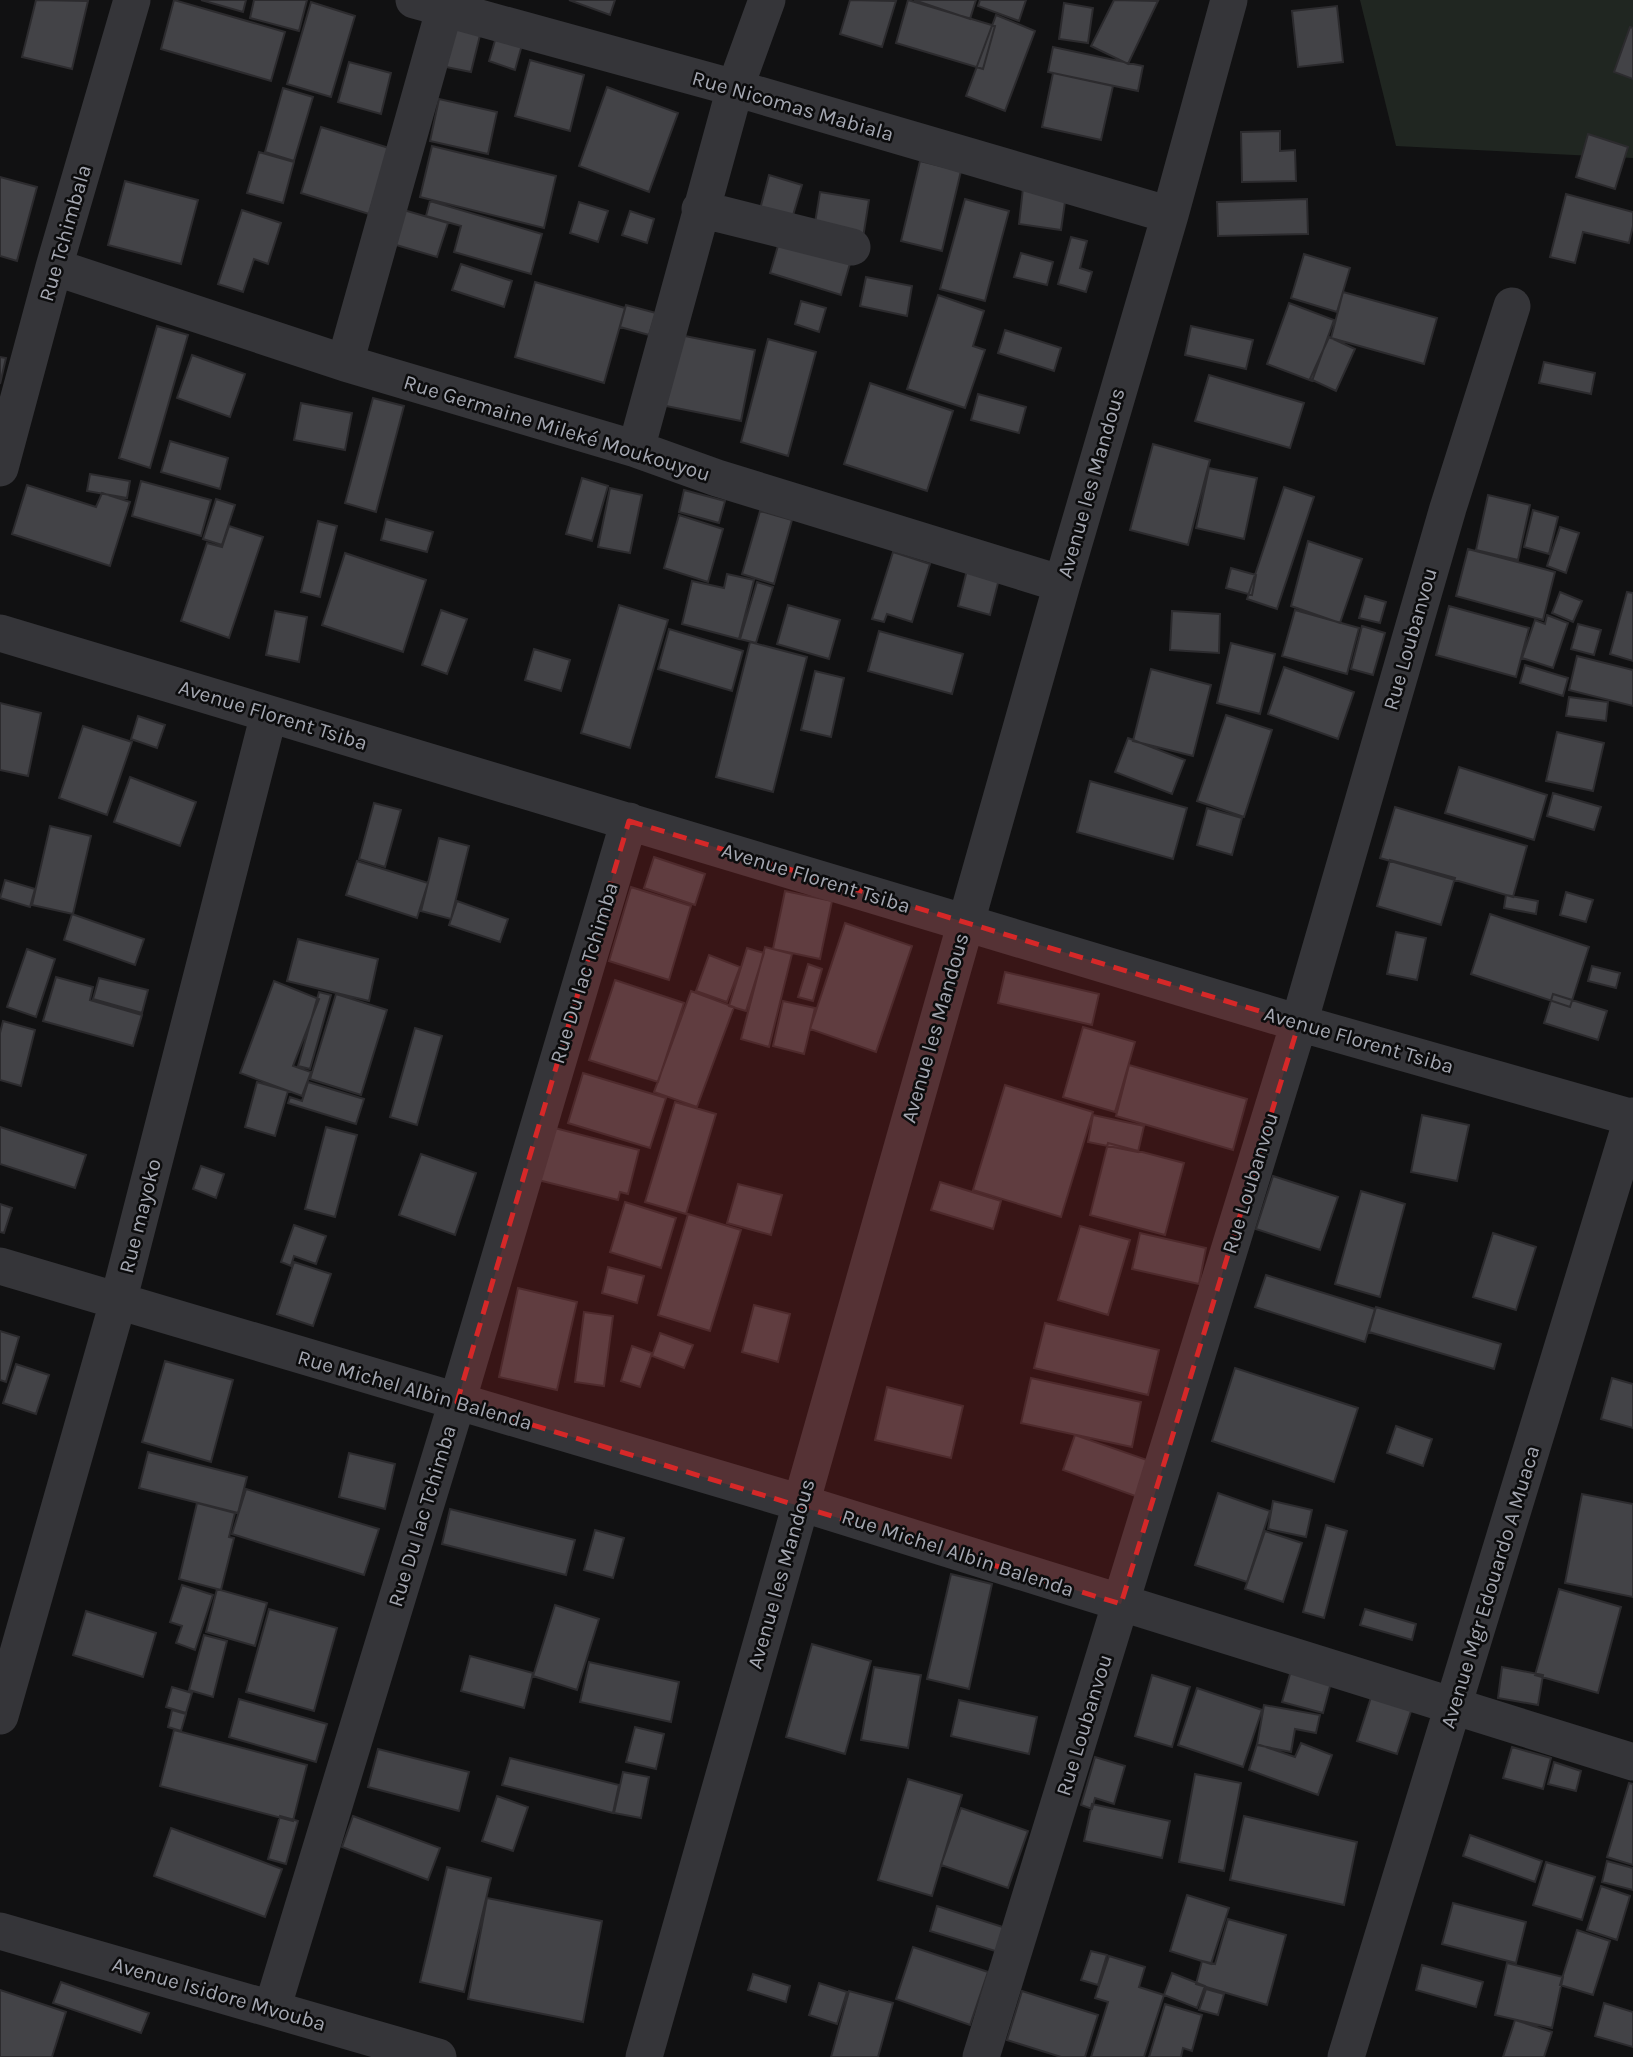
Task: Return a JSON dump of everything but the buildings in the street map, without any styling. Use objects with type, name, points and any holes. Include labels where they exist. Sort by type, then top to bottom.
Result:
[{"type":"street","name":"Rue Tchimbala","points":[[0,468],[54,267],[132,0]]},
{"type":"street","points":[[636,449],[735,89],[767,0]]},
{"type":"street","name":"Avenue les Mandous","points":[[644,2057],[1229,0]]},
{"type":"street","points":[[345,363],[435,3]]},
{"type":"street","name":"Rue Nicomas Mabiala","points":[[435,3],[1170,215]]},
{"type":"street","points":[[701,209],[852,247]]},
{"type":"street","name":"Rue Germaine Mileké Moukouyou","points":[[54,267],[345,363],[636,449],[717,478],[1062,584]]},
{"type":"street","name":"Rue Loubanvou","points":[[981,2057],[1298,1023],[1448,508],[1513,306]]},
{"type":"street","name":"Avenue Florent Tsiba","points":[[0,633],[1298,1023],[1633,1117]]},
{"type":"street","name":"Rue mayoko","points":[[0,1716],[118,1302],[269,713]]},
{"type":"street","name":"Rue Du lac Tchimba","points":[[272,2009],[457,1402],[629,821]]},
{"type":"street","name":"Avenue Mgr Edouardo A Muaca","points":[[1346,2057],[1633,1117]]},
{"type":"street","name":"Rue Michel Albin Balenda","points":[[0,1266],[801,1503],[1633,1762]]},
{"type":"street","name":"Avenue Isidore Mvouba","points":[[0,1931],[438,2057]]},
{"type":"highlighted area","points":[[629,821],[1299,1023],[1121,1604],[457,1402]]},
{"type":"shaded area","points":[[1360,0],[1633,0],[1633,158],[1396,146]]}]
